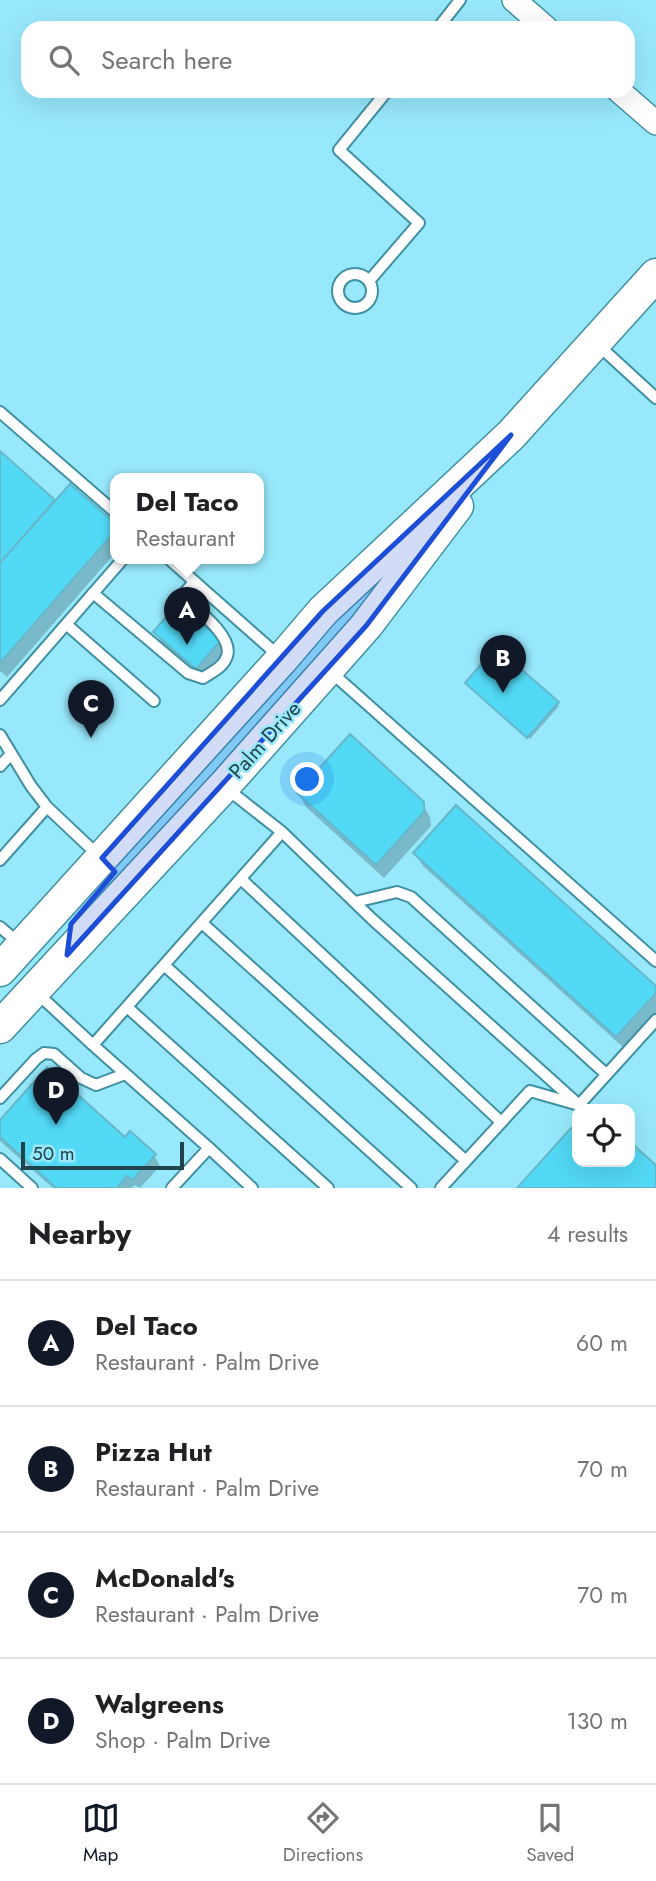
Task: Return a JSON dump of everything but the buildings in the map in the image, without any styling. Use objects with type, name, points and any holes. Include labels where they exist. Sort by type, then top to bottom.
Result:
[{"type":"main road","name":"Palm Drive","points":[[0,970],[11,937],[102,858],[323,611],[510,435],[656,275]]},
{"type":"main road","name":"Palm Drive","points":[[0,1027],[224,786],[366,626],[510,435]]},
{"type":"main road","points":[[224,786],[241,735],[292,675],[282,659]]},
{"type":"main road","points":[[67,955],[71,923],[111,877],[111,868],[102,858]]},
{"type":"street","points":[[514,0],[538,21]]},
{"type":"street","points":[[627,98],[656,123]]},
{"type":"lane","points":[[444,21],[460,0]]},
{"type":"lane","points":[[369,281],[419,223],[339,150],[381,98]]},
{"type":"lane","points":[[594,342],[656,398]]},
{"type":"lane","points":[[0,412],[110,508]]},
{"type":"lane","points":[[0,699],[119,564]]},
{"type":"lane","points":[[174,564],[282,659]]},
{"type":"lane","points":[[93,593],[188,673],[203,678],[220,668],[228,654],[227,641],[215,625],[182,596],[194,582]]},
{"type":"lane","points":[[66,624],[153,701]]},
{"type":"lane","points":[[327,670],[656,961]]},
{"type":"lane","points":[[0,735],[47,807],[102,858]]},
{"type":"lane","points":[[0,766],[12,754]]},
{"type":"lane","points":[[224,786],[282,832],[355,902],[578,1104]]},
{"type":"lane","points":[[0,860],[47,807]]},
{"type":"lane","points":[[93,1045],[282,832]]},
{"type":"lane","points":[[241,879],[500,1121]]},
{"type":"lane","points":[[355,902],[397,892],[411,897],[606,1074]]},
{"type":"lane","points":[[202,923],[466,1161]]},
{"type":"lane","points":[[164,965],[411,1188]]},
{"type":"lane","points":[[35,990],[252,1188]]},
{"type":"lane","points":[[127,1007],[328,1188]]},
{"type":"lane","points":[[580,1104],[656,1020]]},
{"type":"lane","points":[[0,1098],[44,1053],[54,1054],[81,1078],[96,1085],[125,1074]]},
{"type":"lane","points":[[442,1188],[530,1091],[576,1104]]},
{"type":"lane","points":[[172,1188],[209,1148]]},
{"type":"lane","points":[[0,1159],[32,1188]]},
{"type":"highlighted area","points":[[511,435],[366,626],[67,955],[71,924],[115,872],[102,858],[323,611]]},
{"type":"place","name":"Del Taco","points":[[187,645]]},
{"type":"place","name":"Pizza Hut","points":[[503,693]]},
{"type":"place","name":"McDonald's","points":[[91,738]]},
{"type":"place","name":"Walgreens","points":[[56,1125]]}]
